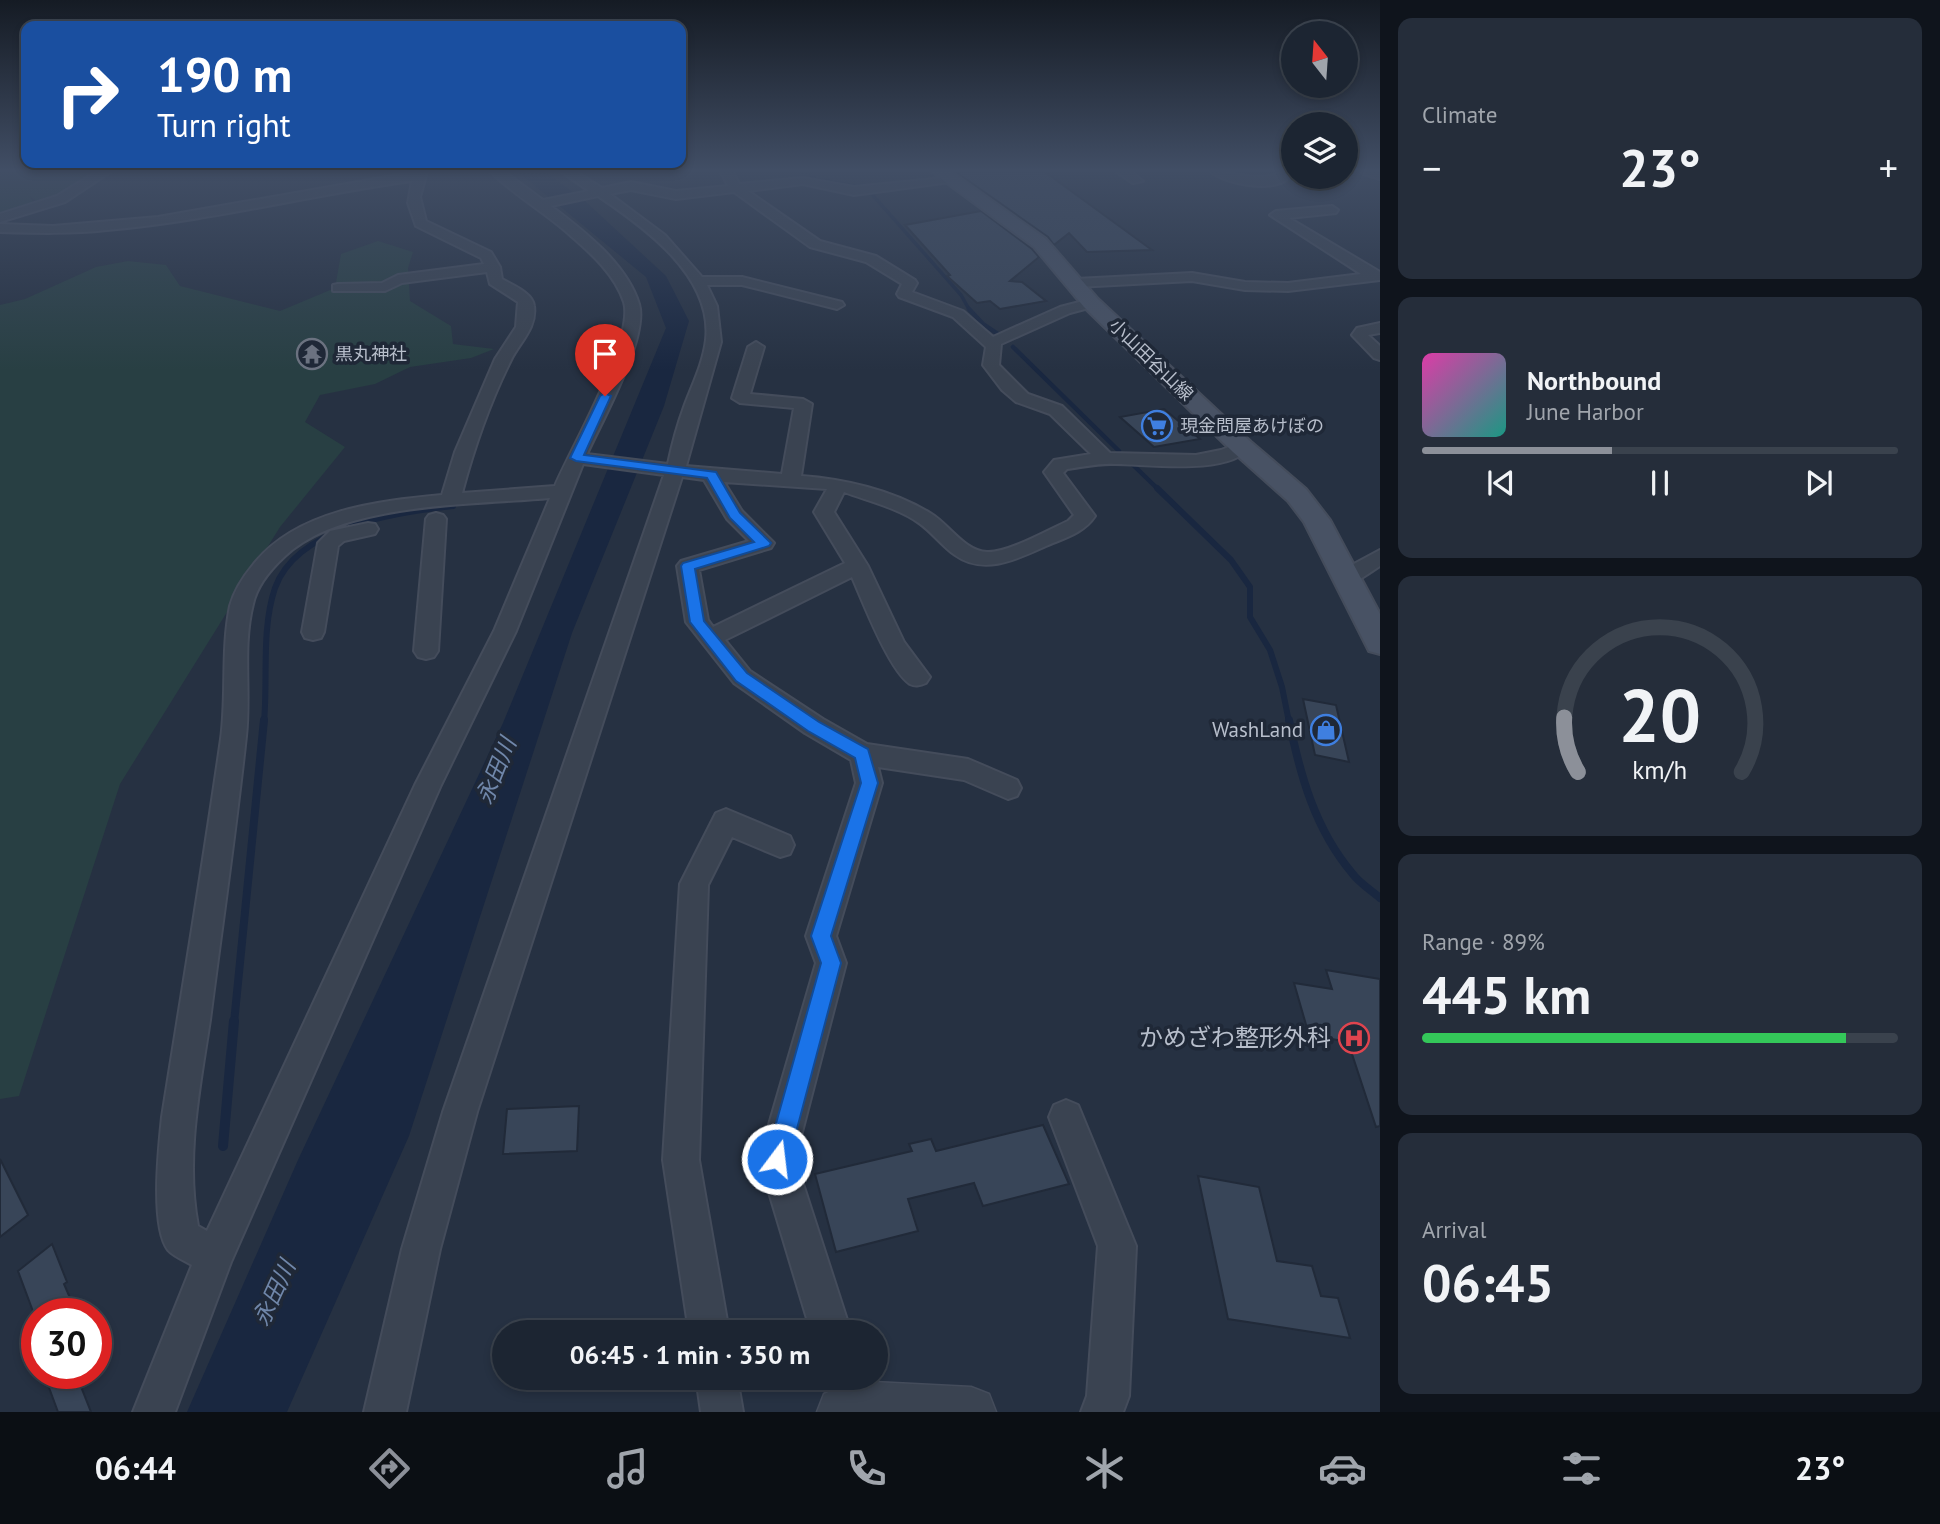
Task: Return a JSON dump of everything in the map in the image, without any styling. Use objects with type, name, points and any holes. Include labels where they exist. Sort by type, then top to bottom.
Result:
[{"type":"main road","name":"小山田谷山線","points":[[1034,238],[1091,303],[1242,447],[1297,495],[1316,520],[1380,643]]},
{"type":"street","points":[[426,651],[443,510],[503,359],[524,327],[527,307],[525,300],[495,281],[493,267],[486,255],[451,238]]},
{"type":"street","points":[[154,1412],[214,1257],[428,785],[505,631],[576,458],[628,346],[633,327],[632,303],[606,263],[578,238]]},
{"type":"street","points":[[385,1412],[421,1249],[460,1112],[676,471],[689,417],[710,353],[714,332],[707,296],[698,281],[659,238]]},
{"type":"street","points":[[806,238],[815,244],[877,262],[910,283],[904,294],[958,314],[994,346],[991,365],[1008,386],[1023,398],[1056,410],[1105,459]]},
{"type":"street","points":[[1314,238],[1377,276]]},
{"type":"street","points":[[338,288],[385,287],[398,279],[493,267]]},
{"type":"street","points":[[1076,283],[1192,277],[1245,286],[1288,287],[1377,276]]},
{"type":"street","points":[[698,281],[742,281],[837,305]]},
{"type":"street","points":[[991,343],[1065,310],[1091,303]]},
{"type":"street","points":[[1380,328],[1362,331],[1360,335],[1380,355]]},
{"type":"street","points":[[756,347],[740,398],[803,404],[791,480]]},
{"type":"street","points":[[576,458],[711,475],[839,484],[908,509],[925,518],[964,552],[986,559],[1005,556],[1081,521],[1085,516],[1053,471],[1061,464],[1105,459],[1199,460],[1226,456],[1242,447]]},
{"type":"street","points":[[711,475],[734,515],[764,543],[688,566],[697,622],[742,677],[814,726],[862,754],[968,771],[1008,789]]},
{"type":"street","points":[[839,484],[824,512],[857,566],[894,646],[918,677]]},
{"type":"street","points":[[313,632],[328,543],[337,536],[443,510],[515,496],[563,491]]},
{"type":"street","points":[[214,1257],[182,1237],[176,1210],[174,1174],[179,1117],[235,731],[243,600],[269,560],[288,542],[319,525],[354,514],[443,510]]},
{"type":"street","points":[[1347,577],[1380,557]]},
{"type":"street","points":[[710,638],[857,566]]},
{"type":"street","points":[[827,1320],[777,1159],[831,963],[821,936],[869,783],[862,754]]},
{"type":"street","points":[[707,1320],[681,1160],[694,884],[726,821],[780,845]]},
{"type":"street","points":[[1066,1117],[1117,1246],[1108,1396],[1102,1412]]},
{"type":"street","points":[[718,1390],[722,1412]]},
{"type":"street","points":[[847,1398],[971,1412]]},
{"type":"green space","points":[[378,241],[413,252],[408,268],[410,301],[451,326],[453,344],[494,349],[471,358],[410,367],[375,384],[320,395],[305,422],[345,447],[280,527],[120,784],[19,1096],[0,1099],[0,305],[25,299],[96,267],[128,261],[166,265],[180,286],[280,311],[335,288],[341,254]]},
{"type":"water","name":"永田川","points":[[598,238],[625,238],[666,276],[689,321],[664,406],[572,633],[409,1136],[287,1412],[187,1412],[298,1160],[503,723],[666,328],[646,277]]},
{"type":"building","points":[[917,238],[1017,238],[1039,257],[1010,281],[1022,282],[1046,301],[1000,309],[990,301],[977,303],[947,276],[950,275]]},
{"type":"building","points":[[1049,238],[1063,238],[1054,245]]},
{"type":"building","points":[[1074,238],[1135,238],[1152,250],[1087,252]]},
{"type":"building","points":[[1164,409],[1200,439],[1154,447],[1120,417]]},
{"type":"building","name":"WashLand","points":[[1303,699],[1336,705],[1349,762],[1315,755]]},
{"type":"building","name":"かめざわ整形外科","points":[[1326,970],[1380,979],[1380,1126],[1376,1127],[1348,1042],[1309,1035],[1294,983],[1332,989]]},
{"type":"building","points":[[579,1106],[577,1151],[503,1154],[507,1109]]},
{"type":"building","points":[[1043,1125],[1069,1184],[983,1206],[974,1183],[908,1199],[918,1231],[836,1252],[815,1174],[912,1151],[909,1144],[931,1139],[936,1151]]},
{"type":"building","points":[[0,1159],[28,1215],[0,1237]]},
{"type":"building","points":[[1198,1176],[1259,1187],[1277,1261],[1312,1266],[1321,1296],[1338,1298],[1350,1338],[1228,1319]]},
{"type":"building","points":[[52,1244],[67,1282],[64,1284],[70,1298],[28,1298],[18,1271]]},
{"type":"building","points":[[50,1389],[82,1389],[91,1412],[58,1412]]},
{"type":"waterway","points":[[911,238],[961,295],[970,311]]},
{"type":"waterway","points":[[969,309],[983,324],[1001,336]]},
{"type":"waterway","points":[[1013,347],[1119,451]]},
{"type":"waterway","points":[[1132,464],[1159,490]]},
{"type":"waterway","points":[[1157,488],[1231,560],[1250,587],[1250,617],[1270,650],[1282,687],[1289,722]]},
{"type":"waterway","points":[[264,722],[268,620],[275,588],[287,567],[304,550],[326,536],[352,526],[378,518],[453,506]]},
{"type":"waterway","points":[[234,1023],[264,720]]},
{"type":"waterway","points":[[1289,720],[1304,781],[1328,838],[1355,877],[1380,898]]},
{"type":"waterway","points":[[223,1146],[234,1021]]},
{"type":"place","name":"黒丸神社","points":[[312,354]]},
{"type":"place","name":"現金問屋あけぼの","points":[[1157,426]]},
{"type":"place","name":"WashLand","points":[[1326,730]]},
{"type":"place","name":"かめざわ整形外科","points":[[1354,1038]]},
{"type":"route","points":[[605,396],[576,458],[711,475],[734,515],[764,543],[688,566],[697,622],[742,677],[814,726],[862,754],[869,783],[821,936],[831,963],[777,1159]]}]
